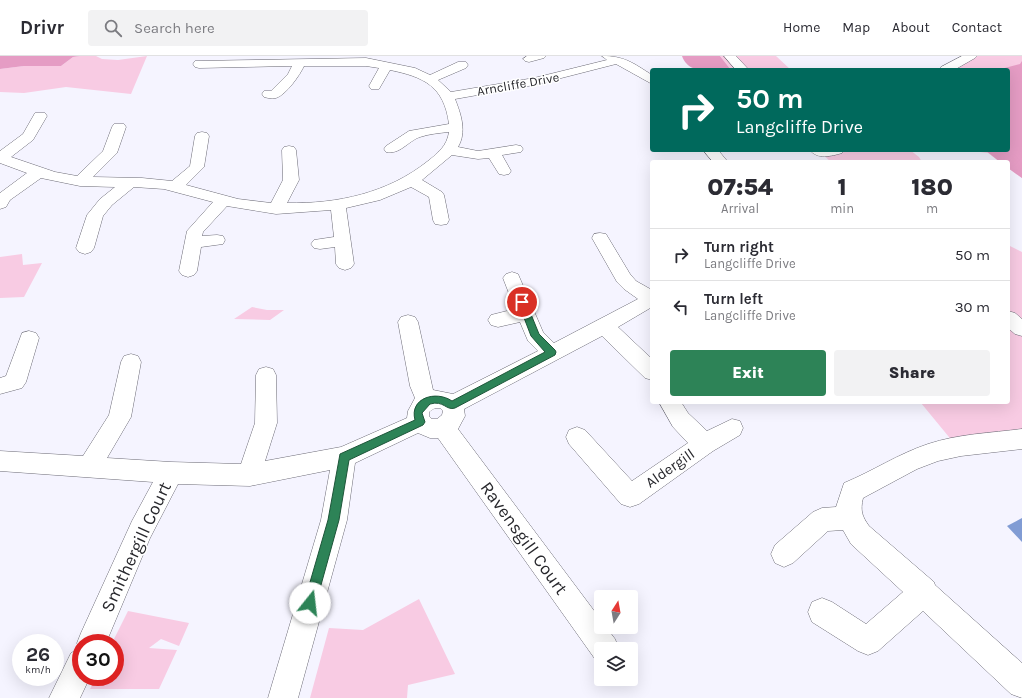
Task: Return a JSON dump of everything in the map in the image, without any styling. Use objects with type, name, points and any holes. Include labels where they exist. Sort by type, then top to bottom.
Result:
[{"type":"street","points":[[730,56],[741,68]]},
{"type":"street","points":[[949,68],[971,56]]},
{"type":"street","points":[[613,58],[650,79]]},
{"type":"street","name":"Arncliffe Drive","points":[[448,96],[512,87],[562,77],[613,58]]},
{"type":"street","points":[[0,158],[58,178],[80,181],[129,183],[151,182],[176,186],[223,200],[251,206],[276,208],[338,205],[371,197],[412,181],[449,150],[456,138],[456,127],[448,96],[430,79],[410,71],[388,66],[368,59],[300,62],[285,59],[198,64]]},
{"type":"street","points":[[276,95],[293,76],[300,62]]},
{"type":"street","points":[[430,79],[462,65]]},
{"type":"street","points":[[375,86],[380,75],[388,66]]},
{"type":"street","points":[[0,158],[28,137],[40,116]]},
{"type":"street","points":[[80,181],[110,153],[119,127]]},
{"type":"street","points":[[391,150],[414,134],[456,127]]},
{"type":"street","points":[[176,186],[196,167],[202,136]]},
{"type":"street","points":[[449,150],[478,155],[494,154],[516,149]]},
{"type":"street","points":[[276,208],[291,180],[289,150]]},
{"type":"street","points":[[712,152],[719,160]]},
{"type":"street","points":[[819,152],[829,160]]},
{"type":"street","points":[[494,154],[504,171]]},
{"type":"street","points":[[0,205],[4,197],[39,172]]},
{"type":"street","points":[[412,181],[436,195],[441,220]]},
{"type":"street","points":[[85,248],[95,215],[106,202],[129,183]]},
{"type":"street","points":[[188,271],[195,231],[223,200]]},
{"type":"street","points":[[0,205],[23,203]]},
{"type":"street","points":[[338,205],[345,264]]},
{"type":"street","points":[[600,238],[623,278],[630,285],[650,298]]},
{"type":"street","points":[[193,243],[218,240]]},
{"type":"street","points":[[320,244],[343,240]]},
{"type":"street","points":[[512,278],[536,336],[551,352]]},
{"type":"street","points":[[2,463],[90,466],[171,473],[250,475],[344,457],[435,414],[551,352],[604,326],[650,300]]},
{"type":"street","points":[[498,320],[526,314]]},
{"type":"street","points":[[1010,320],[1022,329]]},
{"type":"street","name":"Ravensgill Court","points":[[408,322],[421,386],[435,414],[600,642]]},
{"type":"street","points":[[604,326],[650,370]]},
{"type":"street","points":[[0,386],[15,382],[29,338]]},
{"type":"street","points":[[90,466],[120,417],[131,362]]},
{"type":"street","points":[[250,475],[257,448],[266,423],[266,375]]},
{"type":"street","name":"Aldergill","points":[[577,437],[630,496],[705,444],[683,424],[673,410],[671,404]]},
{"type":"street","points":[[705,444],[732,428]]},
{"type":"street","points":[[1022,439],[929,453],[904,464],[875,482],[853,491],[847,507],[849,518],[860,535],[1022,683]]},
{"type":"street","points":[[283,698],[334,520],[344,457]]},
{"type":"street","name":"Smithergill Court","points":[[95,634],[142,530],[171,473]]},
{"type":"street","points":[[784,554],[822,520],[849,518]]},
{"type":"street","points":[[822,612],[868,641],[924,592]]},
{"type":"street","points":[[64,698],[72,682]]},
{"type":"shaded area","points":[[0,56],[80,56],[73,57],[61,66],[24,66],[0,69]]},
{"type":"shaded area","points":[[96,56],[102,59],[118,60],[147,56],[131,94],[66,87],[24,93],[0,92],[0,69],[24,66],[61,66],[73,57]]},
{"type":"shaded area","points":[[682,56],[720,56],[729,68],[693,68],[685,62]]},
{"type":"shaded area","points":[[720,56],[776,56],[789,68],[729,68]]},
{"type":"shaded area","points":[[971,56],[1022,56],[1022,178],[1010,169],[1010,160],[997,160],[988,153],[980,152],[1010,152],[1010,68],[949,68]]},
{"type":"shaded area","points":[[1022,61],[1022,178],[1010,169],[1010,160],[998,160],[988,152],[1010,152],[1010,68],[1005,68],[1020,64]]},
{"type":"shaded area","points":[[820,152],[913,152],[921,160],[829,160]]},
{"type":"shaded area","points":[[1010,246],[1022,252],[1022,439],[958,448],[922,404],[1010,404]]},
{"type":"shaded area","points":[[22,254],[23,265],[42,263],[24,297],[0,298],[0,257]]},
{"type":"shaded area","points":[[252,307],[267,310],[284,310],[270,320],[234,319]]},
{"type":"shaded area","points":[[419,599],[455,674],[408,685],[407,698],[310,698],[329,628],[363,630]]},
{"type":"shaded area","points":[[128,611],[189,623],[179,646],[161,639],[149,648],[177,650],[159,689],[90,689],[92,686],[124,686],[124,634],[116,634]]},
{"type":"route","points":[[310,603],[334,520],[344,457],[420,422],[418,418],[419,408],[427,401],[438,399],[452,405],[532,364],[551,352],[536,336],[522,302]]}]
